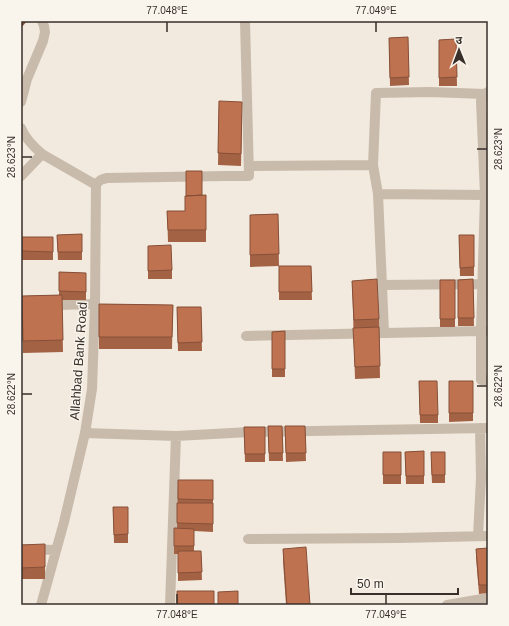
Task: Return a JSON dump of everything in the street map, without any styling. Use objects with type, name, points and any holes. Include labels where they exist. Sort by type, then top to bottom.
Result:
[{"type":"street","points":[[21,102],[27,79],[43,41],[45,32],[42,21]]},
{"type":"street","points":[[21,128],[35,148],[42,154],[96,184],[102,179],[108,178],[249,176],[245,21]]},
{"type":"street","points":[[384,333],[378,194],[373,165],[376,93],[486,93]]},
{"type":"street","points":[[486,93],[481,101],[485,195],[483,284],[485,331],[481,380],[488,380]]},
{"type":"street","points":[[21,176],[42,154]]},
{"type":"street","points":[[249,166],[373,165]]},
{"type":"street","name":"Allahbad Bank Road","points":[[41,605],[85,433],[92,389],[95,304],[96,184]]},
{"type":"street","points":[[378,194],[485,195]]},
{"type":"street","points":[[382,285],[483,284]]},
{"type":"street","points":[[21,306],[95,304]]},
{"type":"street","points":[[246,336],[485,331]]},
{"type":"street","points":[[85,433],[176,436],[250,432],[484,428],[481,478],[483,536],[248,539]]},
{"type":"street","points":[[170,605],[176,436]]},
{"type":"street","points":[[21,549],[56,550]]},
{"type":"street","points":[[447,605],[488,598]]},
{"type":"building","points":[[408,37],[409,77],[390,78],[389,38]]},
{"type":"building","points":[[456,39],[457,77],[439,78],[439,40]]},
{"type":"building","points":[[219,101],[242,102],[241,154],[218,153]]},
{"type":"building","points":[[186,171],[202,171],[202,195],[186,196]]},
{"type":"building","points":[[206,195],[206,230],[168,230],[167,211],[185,211],[185,196]]},
{"type":"building","points":[[278,214],[279,254],[250,255],[250,215]]},
{"type":"building","points":[[82,234],[82,252],[58,252],[57,235]]},
{"type":"building","points":[[459,235],[474,235],[474,267],[460,268]]},
{"type":"building","points":[[22,237],[53,237],[53,252],[22,251]]},
{"type":"building","points":[[171,245],[172,270],[148,271],[148,246]]},
{"type":"building","points":[[279,266],[311,266],[312,292],[279,292]]},
{"type":"building","points":[[59,272],[86,273],[86,292],[59,291]]},
{"type":"building","points":[[377,279],[379,319],[354,320],[352,281]]},
{"type":"building","points":[[473,279],[474,318],[458,318],[458,280]]},
{"type":"building","points":[[440,280],[455,280],[455,319],[440,319]]},
{"type":"building","points":[[62,295],[63,340],[23,341],[22,296]]},
{"type":"building","points":[[99,304],[173,305],[172,337],[99,337]]},
{"type":"building","points":[[177,307],[201,307],[202,342],[178,343]]},
{"type":"building","points":[[379,327],[380,366],[355,367],[353,328]]},
{"type":"building","points":[[285,331],[285,369],[272,369],[272,332]]},
{"type":"building","points":[[419,381],[437,381],[438,415],[420,415]]},
{"type":"building","points":[[449,381],[473,381],[473,413],[449,413]]},
{"type":"building","points":[[268,426],[282,426],[283,453],[269,453]]},
{"type":"building","points":[[285,426],[305,426],[306,453],[286,453]]},
{"type":"building","points":[[244,427],[265,427],[265,454],[245,454]]},
{"type":"building","points":[[424,451],[424,476],[406,476],[405,452]]},
{"type":"building","points":[[383,452],[401,452],[401,475],[383,475]]},
{"type":"building","points":[[431,452],[445,452],[445,475],[432,475]]},
{"type":"building","points":[[178,480],[213,480],[213,500],[178,499]]},
{"type":"building","points":[[177,503],[213,503],[213,524],[177,523]]},
{"type":"building","points":[[113,507],[128,507],[128,534],[114,535]]},
{"type":"building","points":[[174,528],[194,529],[194,546],[174,546]]},
{"type":"building","points":[[45,544],[45,567],[21,568],[21,545]]},
{"type":"building","points":[[306,547],[310,605],[287,605],[283,549]]},
{"type":"building","points":[[488,548],[488,585],[479,585],[476,549]]},
{"type":"building","points":[[178,551],[201,551],[202,572],[178,573]]},
{"type":"building","points":[[177,591],[214,591],[214,605],[177,605]]},
{"type":"building","points":[[238,591],[238,605],[218,605],[218,592]]}]
